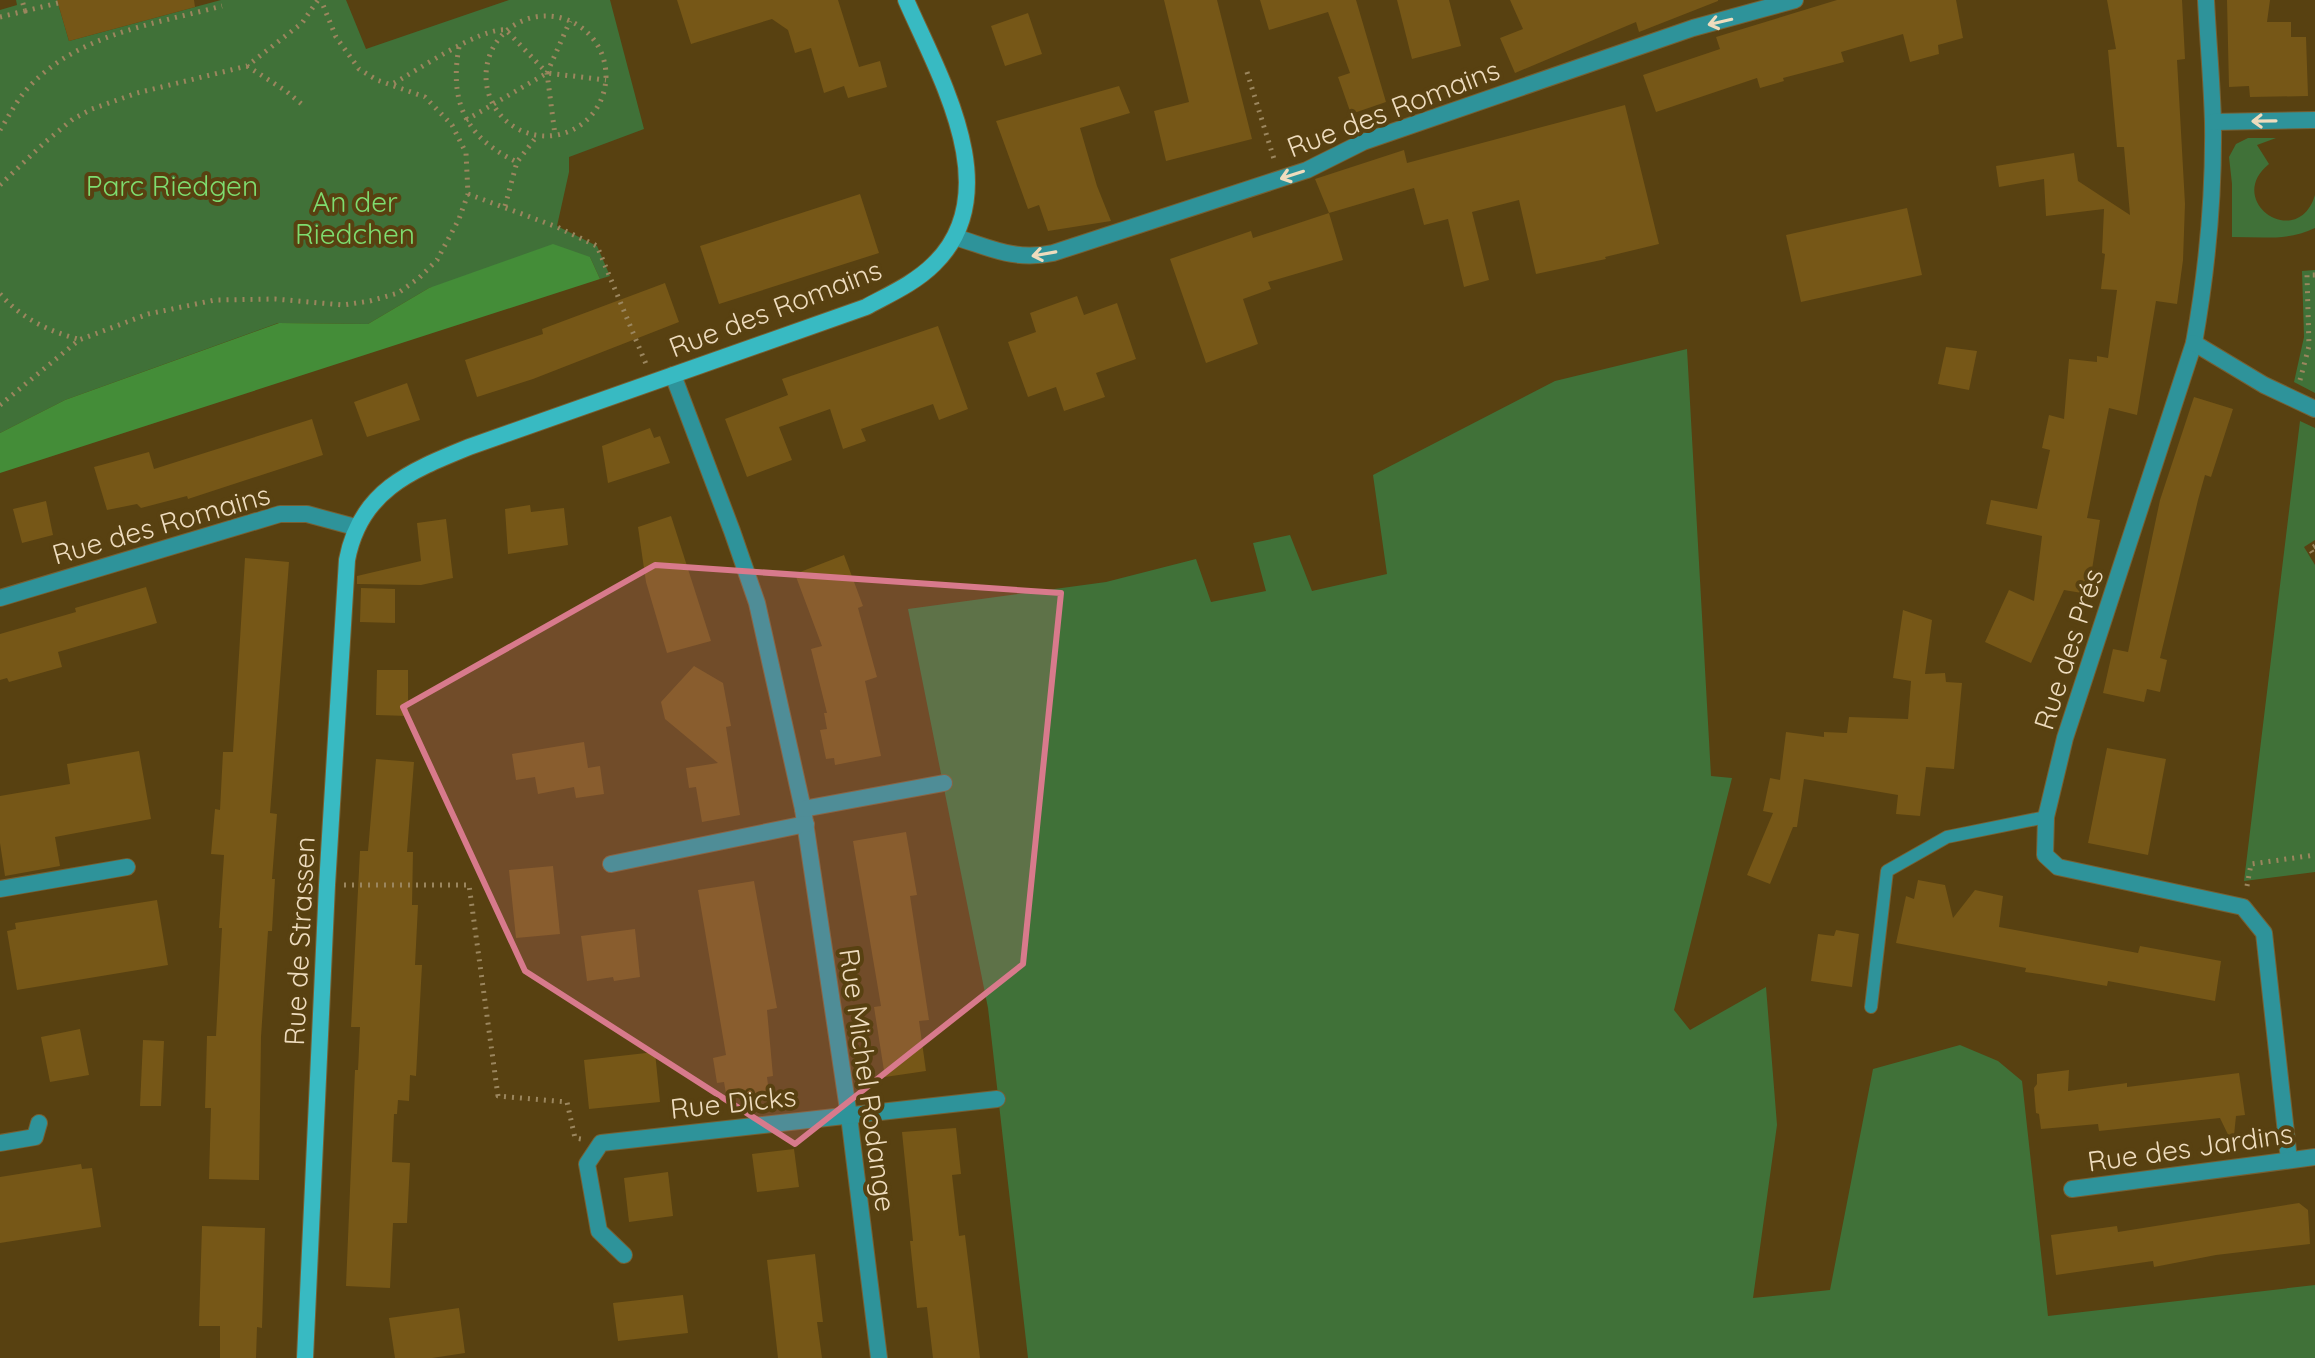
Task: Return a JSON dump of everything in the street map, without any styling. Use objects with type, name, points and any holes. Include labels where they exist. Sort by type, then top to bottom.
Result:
[{"type":"main road","points":[[906,0],[962,139],[968,171],[967,194],[955,237]]},
{"type":"main road","name":"Rue des Romains","points":[[355,527],[372,503],[395,482],[425,465],[866,307],[911,283],[935,263],[955,237]]},
{"type":"main road","name":"Rue de Strassen","points":[[305,1358],[327,885],[347,560],[355,527]]},
{"type":"street","name":"Rue des Romains","points":[[955,237],[999,253],[1038,256],[1307,170],[1363,142],[1693,28],[1795,0]]},
{"type":"street","name":"Rue des Prés","points":[[2206,0],[2213,122],[2206,275],[2194,343],[2065,738],[2046,817],[2045,855],[2058,867],[2243,907]]},
{"type":"street","points":[[2213,122],[2315,120]]},
{"type":"street","points":[[2194,343],[2264,385],[2315,409]]},
{"type":"street","name":"Rue Michel Rodange","points":[[673,375],[757,603],[804,817],[849,1116],[879,1358]]},
{"type":"street","name":"Rue des Romains","points":[[0,598],[280,514],[307,514],[355,527]]},
{"type":"street","points":[[611,864],[944,783]]},
{"type":"street","points":[[0,889],[127,867]]},
{"type":"street","points":[[2243,907],[2264,933],[2289,1160]]},
{"type":"street","name":"Rue Dicks","points":[[601,1143],[997,1099]]},
{"type":"street","points":[[0,1143],[35,1137],[39,1123]]},
{"type":"street","points":[[601,1143],[587,1164],[599,1231],[624,1255]]},
{"type":"street","name":"Rue des Jardins","points":[[2072,1189],[2315,1157]]},
{"type":"lane","points":[[1871,1007],[1887,871],[1947,837],[2046,817]]},
{"type":"path","points":[[22,0],[25,11]]},
{"type":"path","points":[[0,185],[54,135],[92,109],[137,93],[247,66],[302,23],[319,0],[346,55],[359,69],[377,80],[425,97],[452,125],[466,153],[468,194],[459,219],[437,260],[398,293],[343,305],[275,299],[215,300],[148,314],[79,340],[0,405]]},
{"type":"path","points":[[0,17],[58,3]]},
{"type":"path","points":[[0,130],[26,89],[51,67],[96,40],[222,6]]},
{"type":"path","points":[[537,16],[554,16],[570,21],[586,30],[598,45],[605,62],[606,80],[602,100],[591,117],[575,129],[537,136],[519,130],[493,106],[486,86],[486,66],[493,46],[506,30],[521,21],[537,16]]},
{"type":"path","points":[[555,135],[547,73],[570,21]]},
{"type":"path","points":[[394,84],[459,46],[497,29],[506,30],[547,73]]},
{"type":"path","points":[[459,46],[455,71],[457,97],[466,120],[480,138],[497,152],[517,162]]},
{"type":"path","points":[[247,66],[304,106]]},
{"type":"path","points":[[1247,72],[1281,179]]},
{"type":"path","points":[[466,120],[547,73],[606,80]]},
{"type":"path","points":[[505,206],[517,162],[537,136]]},
{"type":"path","points":[[468,194],[505,206],[597,246],[653,382]]},
{"type":"path","points":[[2307,384],[2300,380],[2312,346],[2307,275],[2315,275]]},
{"type":"path","points":[[0,294],[13,309],[52,333],[79,340]]},
{"type":"path","points":[[2315,546],[2310,549],[2315,557]]},
{"type":"path","points":[[2243,907],[2251,864],[2315,855]]},
{"type":"path","points":[[327,885],[469,885],[498,1096],[567,1102],[575,1138],[601,1143]]},
{"type":"highlighted area","points":[[655,565],[1061,593],[1023,964],[795,1144],[525,971],[403,707]]},
{"type":"green space","name":"Parc Riedgen","points":[[16,0],[57,0],[69,41],[221,0],[346,0],[366,49],[509,0],[610,0],[644,129],[569,157],[569,172],[557,226],[597,246],[610,276],[600,279],[590,257],[429,288],[368,324],[278,323],[65,400],[0,433],[0,10],[17,5]]},
{"type":"green space","points":[[2248,138],[2276,138],[2257,145],[2269,164],[2257,178],[2254,192],[2259,205],[2268,215],[2281,220],[2294,219],[2306,212],[2315,195],[2315,228],[2285,237],[2232,237],[2229,157],[2236,144]]},
{"type":"green space","points":[[553,244],[590,257],[600,279],[0,473],[0,433],[65,400],[279,323],[368,324],[429,288]]},
{"type":"green space","points":[[2315,270],[2315,393],[2294,382],[2304,337],[2302,271]]},
{"type":"green space","points":[[1687,349],[1711,776],[1732,778],[1674,1010],[1690,1030],[1766,987],[1777,1125],[1753,1298],[1830,1290],[1873,1069],[1960,1045],[1998,1061],[2022,1081],[2048,1316],[2315,1285],[2315,1358],[1028,1358],[988,1008],[908,609],[1106,582],[1196,559],[1211,602],[1266,591],[1253,543],[1290,535],[1312,591],[1387,574],[1373,475],[1555,381]]},
{"type":"green space","points":[[2300,421],[2315,428],[2315,540],[2304,547],[2315,565],[2315,872],[2244,881]]},
{"type":"building","points":[[57,0],[194,0],[195,7],[69,41]]},
{"type":"building","points":[[677,0],[838,0],[859,67],[880,61],[887,87],[848,98],[844,86],[824,93],[811,48],[795,53],[788,30],[772,19],[691,44]]},
{"type":"building","points":[[1164,0],[1217,0],[1252,139],[1166,161],[1154,111],[1189,102]]},
{"type":"building","points":[[1260,0],[1356,0],[1386,102],[1351,114],[1338,77],[1350,73],[1328,12],[1269,30]]},
{"type":"building","points":[[1397,0],[1449,0],[1461,46],[1412,59]]},
{"type":"building","points":[[1510,0],[1718,1],[1639,32],[1636,22],[1515,73],[1500,38],[1523,29]]},
{"type":"building","points":[[1837,0],[1956,0],[1963,38],[1938,45],[1939,54],[1910,62],[1903,34],[1841,52],[1844,62],[1783,78],[1784,81],[1760,88],[1757,78],[1656,112],[1643,75],[1720,49],[1716,37]]},
{"type":"building","points":[[2107,0],[2182,0],[2185,59],[2177,60],[2185,204],[2183,260],[2177,304],[2156,301],[2137,415],[2109,408],[2087,518],[2100,520],[2088,594],[2064,590],[2031,663],[1985,642],[2009,590],[2034,601],[2042,536],[1986,524],[1991,500],[2037,509],[2050,450],[2042,448],[2049,415],[2064,419],[2069,359],[2097,362],[2097,356],[2108,358],[2117,290],[2101,289],[2105,254],[2102,253],[2104,209],[2046,216],[2044,179],[1999,187],[1996,166],[2074,153],[2078,181],[2130,215],[2124,147],[2117,147],[2108,50],[2116,49]]},
{"type":"building","points":[[2227,0],[2270,0],[2267,22],[2291,22],[2291,37],[2306,37],[2308,96],[2250,97],[2249,86],[2229,87]]},
{"type":"building","points":[[1028,13],[1042,54],[1005,66],[991,26]]},
{"type":"building","points":[[1119,86],[1130,113],[1080,128],[1111,221],[1048,231],[1039,205],[1028,209],[996,121]]},
{"type":"building","points":[[1625,105],[1659,244],[1606,259],[1536,274],[1519,200],[1472,212],[1489,280],[1464,287],[1448,219],[1424,225],[1414,188],[1329,213],[1315,179],[1404,150],[1407,163]]},
{"type":"building","points":[[860,194],[879,253],[719,304],[700,246]]},
{"type":"building","points":[[1907,208],[1922,275],[1801,302],[1786,235]]},
{"type":"building","points":[[1329,213],[1343,260],[1268,282],[1271,289],[1243,299],[1258,344],[1206,363],[1170,259],[1251,231],[1253,238]]},
{"type":"building","points":[[665,283],[679,322],[533,379],[477,397],[465,360],[543,334],[542,329]]},
{"type":"building","points":[[1077,296],[1084,315],[1117,303],[1136,359],[1096,373],[1105,397],[1064,411],[1056,387],[1028,397],[1008,342],[1036,332],[1030,313]]},
{"type":"building","points":[[938,326],[968,409],[939,420],[933,404],[861,429],[866,441],[843,449],[830,409],[779,427],[792,460],[747,477],[725,419],[788,395],[782,379]]},
{"type":"building","points":[[1946,347],[1977,351],[1969,390],[1938,384]]},
{"type":"building","points":[[407,383],[420,420],[367,437],[354,402]]},
{"type":"building","points":[[2194,397],[2233,409],[2211,477],[2205,475],[2198,500],[2160,658],[2167,660],[2160,692],[2147,689],[2144,702],[2103,693],[2113,649],[2128,652],[2160,500]]},
{"type":"building","points":[[312,419],[323,455],[188,499],[187,496],[141,508],[137,504],[107,510],[94,467],[149,452],[154,469]]},
{"type":"building","points":[[650,428],[654,438],[660,436],[670,463],[608,483],[602,446]]},
{"type":"building","points":[[46,501],[53,535],[22,543],[13,509]]},
{"type":"building","points":[[530,505],[531,512],[564,508],[568,545],[508,554],[505,509]]},
{"type":"building","points":[[671,516],[711,641],[667,653],[646,582],[638,527]]},
{"type":"building","points":[[446,519],[453,578],[421,585],[357,584],[357,576],[421,561],[417,523]]},
{"type":"building","points":[[844,555],[863,606],[858,608],[877,677],[865,681],[881,756],[835,765],[834,758],[826,759],[820,730],[827,729],[824,713],[827,713],[811,649],[822,646],[795,574]]},
{"type":"building","points":[[245,558],[289,562],[270,813],[277,814],[272,931],[268,931],[261,1037],[259,1180],[209,1179],[211,1108],[205,1108],[207,1036],[216,1036],[224,855],[211,854],[215,809],[220,810],[223,752],[233,752]]},
{"type":"building","points":[[146,587],[157,623],[58,652],[62,667],[9,682],[7,678],[0,680],[0,634]]},
{"type":"building","points":[[361,588],[395,589],[395,623],[360,622]]},
{"type":"building","points":[[1903,610],[1932,620],[1925,674],[1945,673],[1946,682],[1962,683],[1954,769],[1926,767],[1920,816],[1896,814],[1898,795],[1804,779],[1797,827],[1793,827],[1770,884],[1747,875],[1773,813],[1763,811],[1770,778],[1780,780],[1786,732],[1824,737],[1824,732],[1847,733],[1849,717],[1908,719],[1911,681],[1893,678]]},
{"type":"building","points":[[694,666],[723,683],[731,726],[726,727],[740,815],[702,822],[696,787],[689,788],[686,768],[718,763],[665,719],[661,702]]},
{"type":"building","points":[[377,670],[408,670],[408,716],[376,715]]},
{"type":"building","points":[[584,742],[588,768],[600,766],[604,794],[576,798],[574,787],[538,794],[535,777],[516,780],[512,754]]},
{"type":"building","points":[[2107,748],[2166,759],[2148,855],[2088,843]]},
{"type":"building","points":[[139,751],[151,819],[55,837],[60,866],[5,876],[0,843],[0,796],[70,784],[67,764]]},
{"type":"building","points":[[376,759],[414,762],[407,852],[413,852],[412,905],[418,905],[415,965],[422,965],[416,1076],[410,1075],[409,1101],[398,1100],[397,1114],[394,1114],[392,1162],[410,1163],[407,1223],[393,1223],[390,1288],[346,1286],[355,1070],[358,1070],[360,1027],[351,1027],[360,851],[368,851]]},
{"type":"building","points":[[906,832],[917,895],[910,896],[929,1020],[919,1021],[926,1071],[885,1077],[874,1007],[881,1006],[853,841]]},
{"type":"building","points":[[553,866],[560,934],[516,938],[509,870]]},
{"type":"building","points":[[1918,880],[1945,885],[1953,918],[1975,890],[2003,896],[1999,927],[2138,953],[2140,946],[2221,961],[2215,1001],[2108,981],[2107,986],[2025,972],[2026,968],[1896,943],[1906,896],[1914,899]]},
{"type":"building","points":[[754,881],[777,1008],[767,1010],[773,1076],[767,1077],[769,1093],[727,1099],[724,1082],[717,1083],[713,1058],[726,1055],[698,890]]},
{"type":"building","points":[[157,900],[168,965],[17,990],[7,931],[16,929],[15,923]]},
{"type":"building","points":[[635,929],[640,977],[587,981],[581,936]]},
{"type":"building","points":[[1836,930],[1859,934],[1852,987],[1811,981],[1818,934],[1834,936]]},
{"type":"building","points":[[80,1029],[89,1075],[50,1082],[41,1037]]},
{"type":"building","points":[[143,1040],[164,1041],[161,1106],[140,1106]]},
{"type":"building","points":[[655,1052],[660,1102],[589,1109],[584,1060]]},
{"type":"building","points":[[2069,1070],[2068,1091],[2239,1073],[2245,1115],[2236,1116],[2233,1145],[2220,1118],[2099,1131],[2098,1124],[2041,1129],[2034,1088],[2037,1074]]},
{"type":"building","points":[[956,1128],[961,1174],[952,1175],[959,1236],[965,1235],[980,1358],[933,1358],[927,1307],[917,1308],[910,1241],[913,1241],[902,1132]]},
{"type":"building","points":[[794,1149],[799,1187],[757,1192],[752,1154]]},
{"type":"building","points":[[81,1164],[82,1169],[92,1168],[101,1227],[0,1243],[0,1177]]},
{"type":"building","points":[[668,1172],[673,1216],[629,1222],[624,1178]]},
{"type":"building","points":[[2299,1203],[2308,1210],[2310,1244],[2216,1255],[2154,1267],[2153,1261],[2056,1275],[2051,1235],[2117,1226],[2118,1232]]},
{"type":"building","points":[[202,1226],[265,1228],[262,1328],[257,1327],[256,1358],[220,1358],[220,1326],[199,1326]]},
{"type":"building","points":[[815,1254],[823,1322],[817,1322],[822,1358],[778,1358],[767,1260]]},
{"type":"building","points":[[683,1295],[688,1333],[618,1341],[613,1303]]},
{"type":"building","points":[[459,1308],[465,1353],[432,1358],[395,1358],[389,1318]]},
{"type":"park label","name":"An der Riedchen","points":[[355,217]]}]
